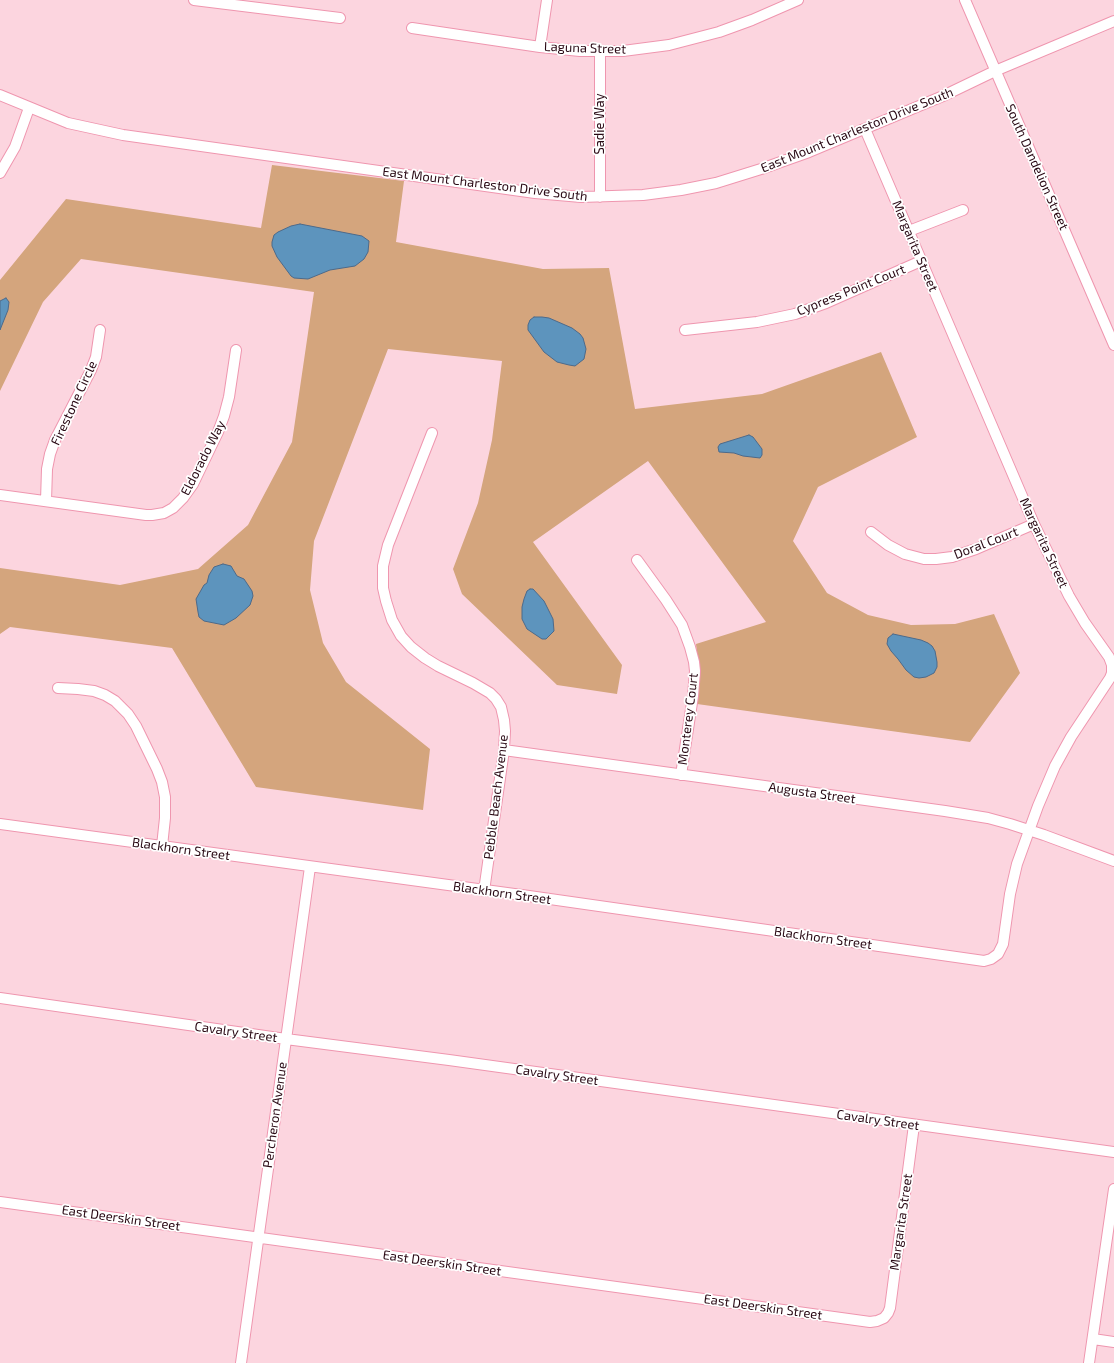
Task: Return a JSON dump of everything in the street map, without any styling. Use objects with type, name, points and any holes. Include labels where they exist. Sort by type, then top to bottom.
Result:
[{"type":"street","points":[[194,0],[340,18]]},
{"type":"street","points":[[540,47],[547,0]]},
{"type":"street","name":"Laguna Street","points":[[412,28],[540,47],[600,52],[623,51],[669,45],[702,37],[752,20],[798,0]]},
{"type":"street","name":"South Dandelion Street","points":[[965,0],[995,71],[1112,333],[1114,345]]},
{"type":"street","name":"East Mount Charleston Drive South","points":[[0,95],[29,108],[68,122],[123,135],[535,193],[581,197],[642,195],[681,190],[716,183],[810,152],[943,96],[995,71],[1114,21]]},
{"type":"street","name":"Sadie Way","points":[[600,52],[600,197]]},
{"type":"street","points":[[0,173],[15,147],[29,108]]},
{"type":"street","name":"Margarita Street","points":[[865,129],[1034,524],[1068,596],[1085,624],[1109,657],[1112,665],[1112,673],[1110,678],[1071,737],[1055,766],[1029,830],[1010,894],[1003,944],[1000,950]]},
{"type":"street","points":[[909,231],[963,210]]},
{"type":"street","name":"Cypress Point Court","points":[[685,330],[757,322],[794,314],[826,303],[921,260]]},
{"type":"street","name":"Firestone Circle","points":[[46,501],[47,469],[50,454],[55,440],[96,357],[100,330]]},
{"type":"street","name":"Eldorado Way","points":[[0,495],[146,515],[164,512],[173,508],[183,498],[192,484],[218,432],[229,397],[236,350]]},
{"type":"street","name":"Pebble Beach Avenue","points":[[432,434],[388,546],[383,566],[383,588],[392,620],[401,636],[411,647],[424,658],[490,693],[501,707],[505,731],[504,750],[484,891]]},
{"type":"street","name":"Doral Court","points":[[872,532],[888,545],[905,554],[924,559],[936,559],[952,557],[976,549],[1034,524]]},
{"type":"street","name":"Monterey Court","points":[[637,560],[666,600],[682,626],[694,662],[695,671],[693,696],[681,775]]},
{"type":"street","points":[[58,688],[78,688],[105,695],[115,701],[128,714],[136,726],[162,782],[165,797],[165,818],[162,846]]},
{"type":"street","name":"Augusta Street","points":[[504,750],[988,818],[1029,830],[1114,861]]},
{"type":"street","name":"Blackhorn Street","points":[[0,824],[984,960],[991,959],[998,954],[1000,950]]},
{"type":"street","name":"Percheron Avenue","points":[[241,1363],[310,867]]},
{"type":"street","name":"Cavalry Street","points":[[0,998],[286,1039],[449,1060],[1114,1152]]},
{"type":"street","name":"Margarita Street","points":[[884,1318],[890,1308],[914,1125]]},
{"type":"street","points":[[1089,1363],[1114,1189]]},
{"type":"street","name":"East Deerskin Street","points":[[0,1202],[870,1322],[884,1318]]},
{"type":"street","points":[[1093,1339],[1114,1342]]},
{"type":"shaded area","points":[[272,165],[404,181],[396,242],[543,269],[609,268],[635,409],[762,394],[881,352],[917,437],[818,487],[793,541],[827,593],[868,615],[911,625],[955,624],[994,614],[1020,673],[970,742],[697,704],[699,671],[696,644],[766,622],[648,461],[533,542],[622,665],[617,694],[557,685],[462,594],[453,569],[478,503],[492,440],[502,361],[388,349],[314,541],[310,590],[323,643],[346,682],[430,749],[423,810],[256,787],[172,648],[10,627],[0,634],[0,568],[120,585],[198,569],[248,525],[292,442],[314,292],[81,259],[43,302],[0,391],[0,280],[66,199],[261,228]]},
{"type":"water","points":[[300,224],[362,236],[369,241],[368,252],[364,259],[355,266],[330,270],[308,279],[294,278],[277,257],[272,246],[272,242],[274,235],[278,232]]},
{"type":"water","points":[[6,298],[9,302],[8,310],[0,330],[0,301]]},
{"type":"water","points":[[534,317],[549,318],[572,328],[580,334],[583,338],[586,349],[584,359],[575,366],[569,365],[557,362],[544,352],[528,330],[530,320]]},
{"type":"water","points":[[749,435],[753,437],[762,449],[762,455],[760,458],[719,452],[718,447],[720,444]]},
{"type":"water","points":[[223,564],[231,566],[237,576],[244,579],[252,591],[253,596],[250,605],[236,618],[224,625],[204,621],[199,617],[196,599],[204,585],[207,583],[209,575],[214,567]]},
{"type":"water","points":[[533,589],[544,601],[553,619],[554,631],[546,639],[542,639],[527,629],[522,619],[524,599],[527,591]]},
{"type":"water","points":[[893,634],[921,640],[932,646],[935,651],[937,662],[937,667],[934,673],[926,677],[919,678],[914,677],[906,670],[887,644],[888,638]]}]
